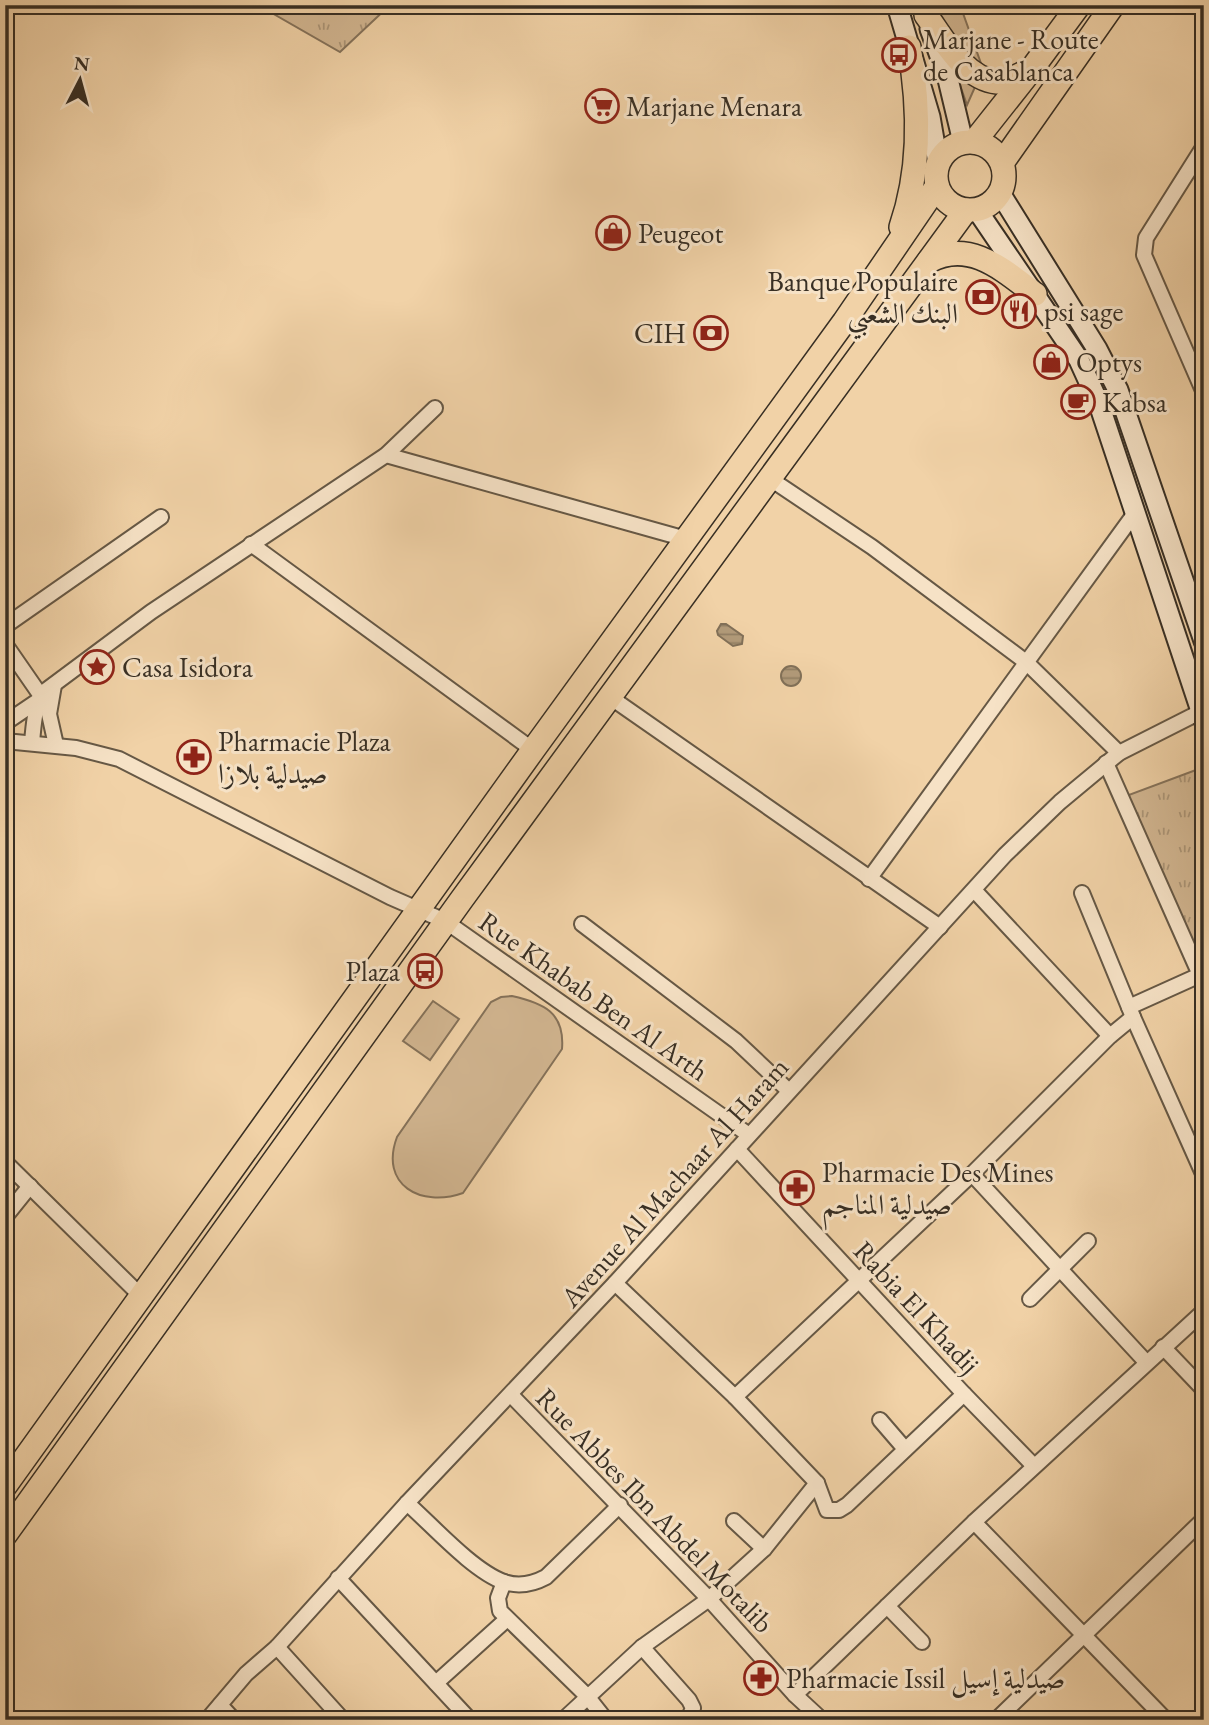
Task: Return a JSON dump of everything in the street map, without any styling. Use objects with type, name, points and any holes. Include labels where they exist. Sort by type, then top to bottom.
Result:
[{"type":"main road","points":[[897,5],[930,117],[938,163],[937,186],[946,201],[971,210],[1035,294],[1079,360],[1099,404],[1203,714]]},
{"type":"main road","points":[[968,142],[1031,70],[1079,5]]},
{"type":"main road","points":[[1002,163],[1113,5]]},
{"type":"main road","points":[[924,10],[959,59],[980,78],[999,83],[1031,70]]},
{"type":"main road","points":[[924,10],[968,142]]},
{"type":"main road","points":[[892,252],[912,189],[917,144],[915,87],[909,47]]},
{"type":"main road","points":[[5,1535],[445,921],[929,261],[971,210],[986,206],[1000,193],[1005,173],[1002,163],[991,149],[968,142],[953,146],[938,163]]},
{"type":"main road","points":[[5,1486],[686,540],[937,186]]},
{"type":"main road","points":[[1000,193],[1097,349],[1118,390],[1204,641]]},
{"type":"main road","points":[[929,261],[951,253],[976,255],[1001,269],[1035,294]]},
{"type":"street","points":[[1201,151],[1204,171]]},
{"type":"street","points":[[1201,151],[1146,238],[1144,255],[1204,393]]},
{"type":"street","points":[[5,723],[151,611],[386,455],[435,408]]},
{"type":"street","points":[[386,455],[686,540]]},
{"type":"street","points":[[769,478],[872,547],[1026,662],[1119,753]]},
{"type":"street","points":[[869,879],[1135,513]]},
{"type":"street","points":[[5,626],[161,517]]},
{"type":"street","points":[[251,544],[533,750]]},
{"type":"street","points":[[5,644],[40,698]]},
{"type":"street","points":[[55,683],[49,714],[56,745]]},
{"type":"street","points":[[610,697],[940,927]]},
{"type":"street","points":[[32,742],[34,715],[40,698]]},
{"type":"street","name":"Avenue Al Machaar Al Haram","points":[[207,1720],[246,1674],[277,1647],[407,1503],[615,1283],[1005,855],[1051,810],[1119,753],[1203,714]]},
{"type":"street","name":"Rue Khabab Ben Al Arth","points":[[5,741],[56,745],[119,758],[419,911],[445,921],[749,1135]]},
{"type":"street","points":[[735,1397],[972,1174],[1131,1012],[1202,979],[1106,763]]},
{"type":"street","points":[[974,890],[1110,1036]]},
{"type":"street","points":[[1082,892],[1131,1012],[1204,1176]]},
{"type":"street","points":[[582,924],[736,1041],[789,1091]]},
{"type":"street","name":"Rabia El Khadij","points":[[737,1149],[1034,1466]]},
{"type":"street","points":[[5,1162],[141,1296]]},
{"type":"street","points":[[972,1174],[1146,1362]]},
{"type":"street","points":[[5,1217],[30,1186]]},
{"type":"street","points":[[1030,1299],[1088,1241]]},
{"type":"street","points":[[615,1283],[735,1397],[817,1483],[827,1510],[839,1510],[846,1505],[964,1394]]},
{"type":"street","points":[[795,1695],[974,1522],[1204,1311]]},
{"type":"street","points":[[1163,1347],[1204,1390]]},
{"type":"street","name":"Rue Abbes Ibn Abdel Motalib","points":[[511,1395],[620,1505],[820,1719]]},
{"type":"street","points":[[880,1420],[905,1449]]},
{"type":"street","points":[[563,1720],[642,1647],[709,1599],[764,1549],[817,1483]]},
{"type":"street","points":[[407,1503],[479,1569],[504,1583],[518,1585],[533,1583],[546,1577],[620,1505]]},
{"type":"street","points":[[996,1720],[1204,1519]]},
{"type":"street","points":[[734,1521],[764,1549]]},
{"type":"street","points":[[974,1522],[1166,1720]]},
{"type":"street","points":[[338,1578],[470,1720]]},
{"type":"street","points":[[504,1583],[498,1604],[507,1619],[587,1696],[606,1720]]},
{"type":"street","points":[[887,1606],[922,1642]]},
{"type":"street","points":[[436,1683],[507,1619]]},
{"type":"street","points":[[277,1647],[343,1720]]},
{"type":"street","points":[[642,1647],[689,1700],[693,1708],[690,1715],[693,1720]]},
{"type":"street","points":[[220,1705],[234,1720]]},
{"type":"green space","points":[[258,5],[390,5],[340,52]]},
{"type":"green space","points":[[932,5],[960,5],[983,69],[967,105]]},
{"type":"green space","points":[[1204,767],[1204,980],[1126,796]]},
{"type":"green space","points":[[512,996],[533,1002],[550,1011],[560,1026],[562,1049],[463,1193],[447,1197],[419,1195],[399,1180],[394,1168],[393,1154],[397,1137],[491,1002]]},
{"type":"green space","points":[[433,1001],[459,1019],[430,1060],[403,1041]]},
{"type":"shaded area","points":[[721,624],[726,624],[743,636],[742,644],[733,646],[718,635]]},
{"type":"shaded area","points":[[791,666],[798,669],[801,676],[798,683],[791,686],[784,683],[781,676],[784,669]]},
{"type":"place","name":"Marjane - Route de Casablanca","points":[[899,55]]},
{"type":"place","name":"Marjane Menara","points":[[602,106]]},
{"type":"place","name":"Peugeot","points":[[613,233]]},
{"type":"place","name":"Banque Populaire البنك الشعبي","points":[[983,297]]},
{"type":"place","name":"psi sage","points":[[1019,311]]},
{"type":"place","name":"CIH","points":[[711,333]]},
{"type":"place","name":"Optys","points":[[1051,362]]},
{"type":"place","name":"Kabsa","points":[[1078,402]]},
{"type":"place","name":"Casa Isidora","points":[[97,667]]},
{"type":"place","name":"Pharmacie Plaza صيدلية بلازا","points":[[194,757]]},
{"type":"place","name":"Plaza","points":[[425,971]]},
{"type":"place","name":"Pharmacie Des Mines صيدلية المناجم","points":[[797,1188]]},
{"type":"place","name":"Pharmacie Issil صيدلية إسيل","points":[[761,1678]]}]
